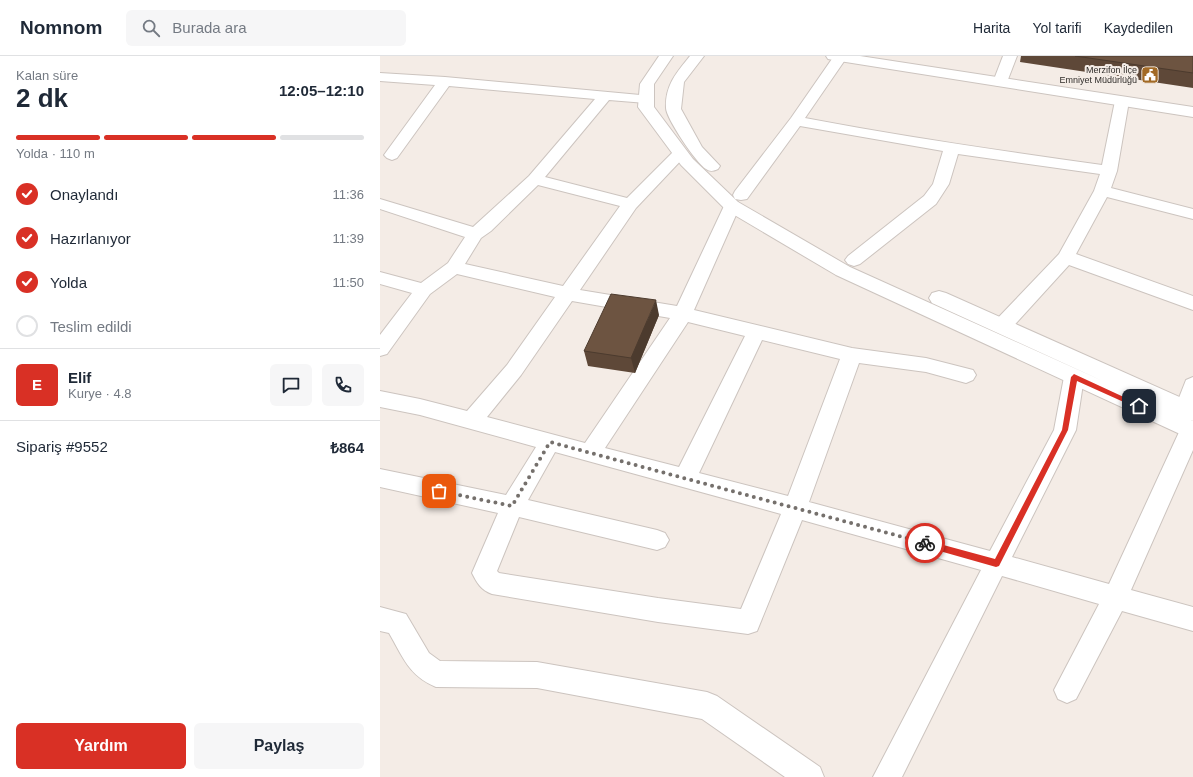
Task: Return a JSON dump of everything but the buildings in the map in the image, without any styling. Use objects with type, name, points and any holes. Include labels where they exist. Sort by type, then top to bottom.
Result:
[{"type":"street","points":[[666,56],[647,84],[646,107],[686,162],[737,201],[843,271],[1074,377],[1190,420]]},
{"type":"street","points":[[697,56],[677,82],[674,109],[695,149],[737,201],[854,260],[1002,326],[1190,420]]},
{"type":"street","points":[[590,453],[683,314],[737,201],[796,121],[836,56],[1193,98]]},
{"type":"street","points":[[911,56],[1122,101],[1193,112]]},
{"type":"street","points":[[1002,76],[1010,56]]},
{"type":"street","points":[[380,77],[445,81],[646,99]]},
{"type":"street","points":[[392,155],[445,81]]},
{"type":"street","points":[[380,349],[424,290],[454,267],[475,234],[485,227],[535,179],[606,95]]},
{"type":"street","points":[[1002,326],[1066,257],[1102,191],[1109,171],[1122,101]]},
{"type":"street","points":[[796,121],[952,149],[1109,171]]},
{"type":"street","points":[[854,260],[930,200],[941,184],[952,149]]},
{"type":"street","points":[[471,422],[514,370],[630,204],[680,153]]},
{"type":"street","points":[[535,179],[630,204]]},
{"type":"street","points":[[1102,191],[1193,214]]},
{"type":"street","points":[[380,204],[475,234]]},
{"type":"street","points":[[1066,257],[1193,303]]},
{"type":"street","points":[[454,267],[568,294],[683,314],[756,333],[852,355],[926,365],[966,375]]},
{"type":"street","points":[[380,278],[424,290]]},
{"type":"street","points":[[685,478],[756,333]]},
{"type":"street","points":[[550,442],[512,506],[484,573],[492,583],[658,610],[748,622],[795,508],[852,355]]},
{"type":"street","points":[[887,777],[1065,430],[1074,377]]},
{"type":"street","points":[[1067,690],[1116,597],[1190,420],[1193,385]]},
{"type":"street","points":[[380,399],[420,408],[685,478],[1193,618]]},
{"type":"street","points":[[380,478],[512,506],[657,540]]},
{"type":"street","points":[[380,618],[397,623],[420,662],[436,674],[537,675],[707,706],[810,777]]},
{"type":"way so far","points":[[439,491],[512,506],[550,442],[925,543]]},
{"type":"place","name":"Merzifon İlçe Emniyet Müdürlüğü","points":[[1150,75]]},
{"type":"route","points":[[925,543],[996,563],[1065,430],[1074,377],[1139,406]]}]
